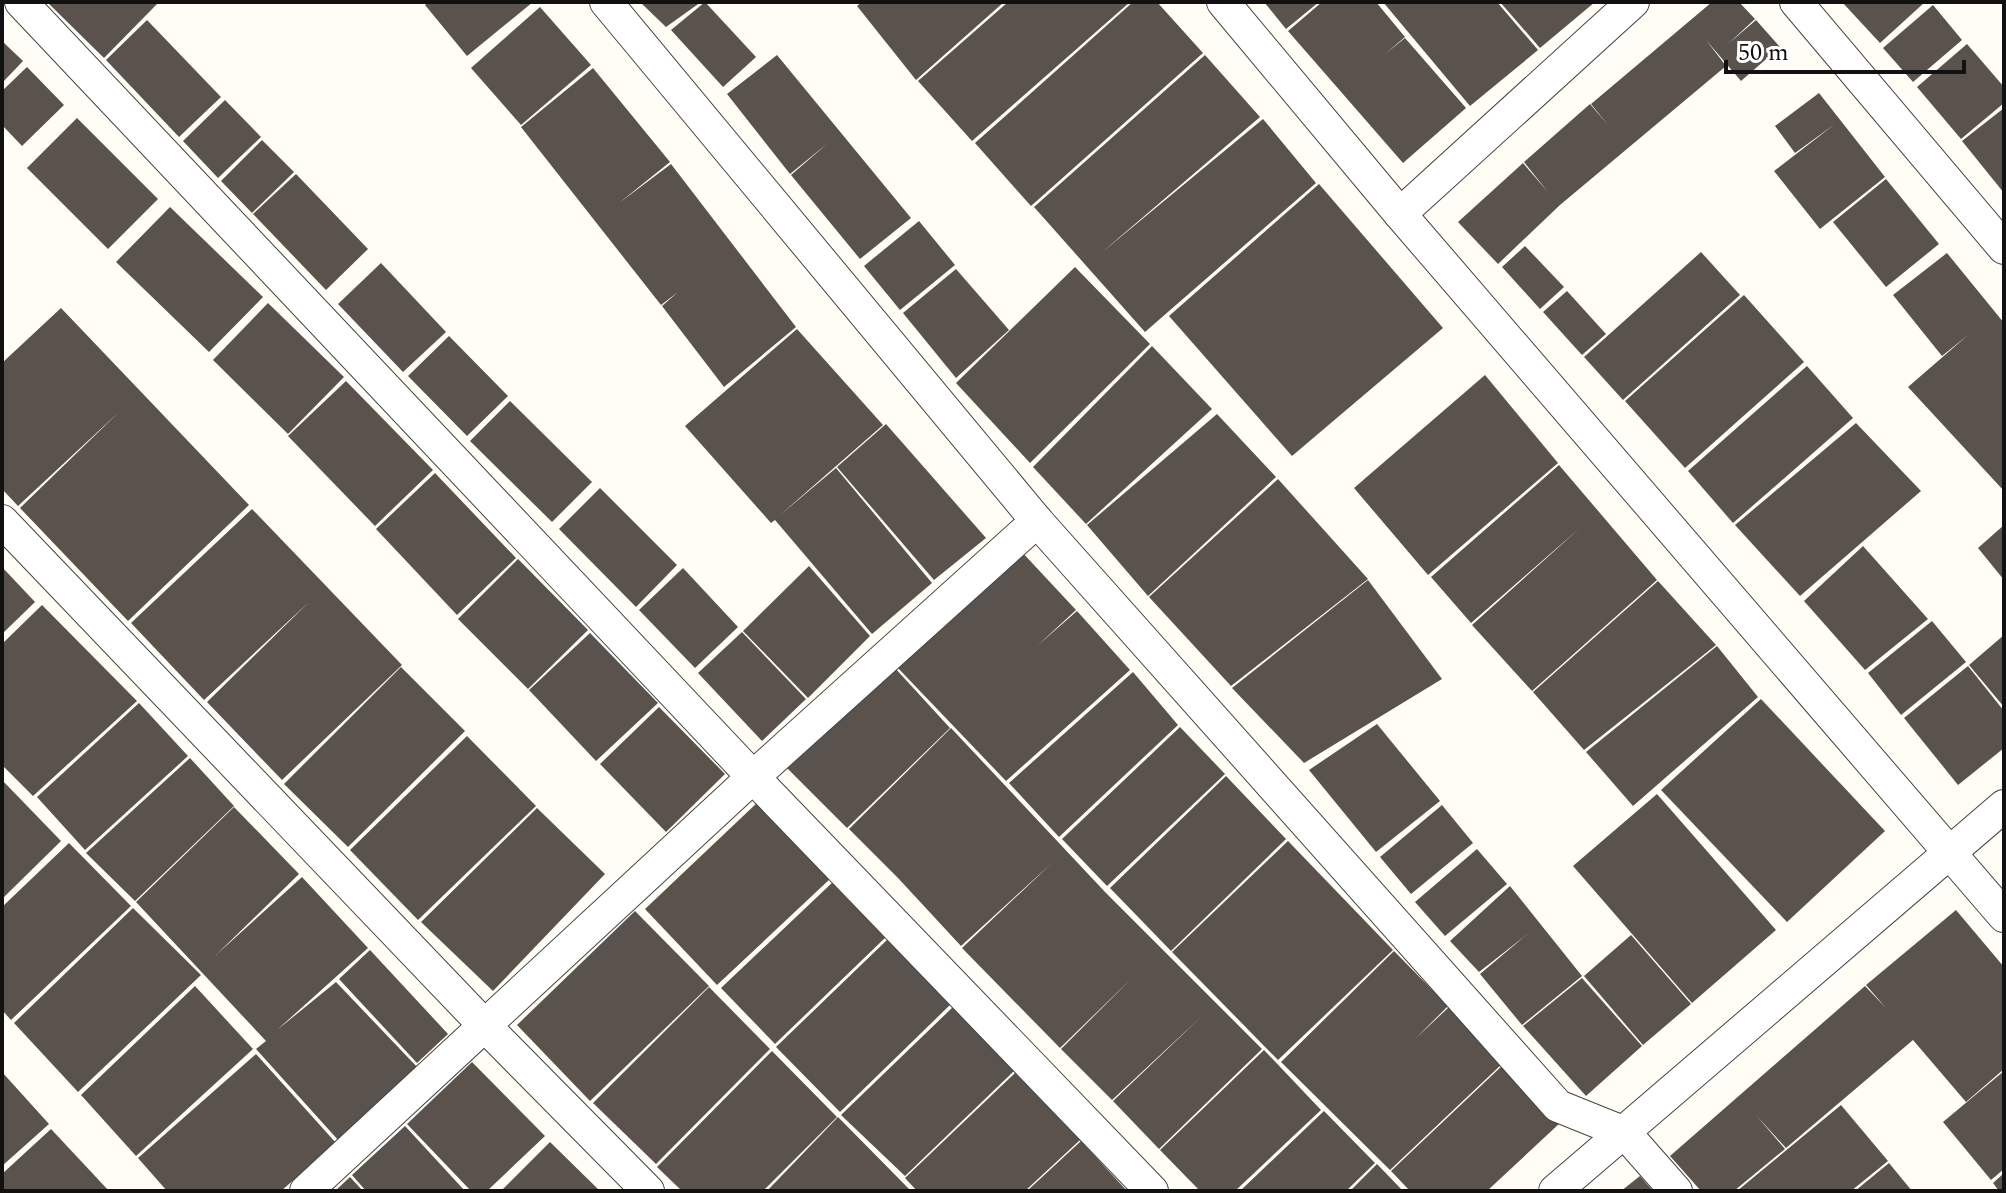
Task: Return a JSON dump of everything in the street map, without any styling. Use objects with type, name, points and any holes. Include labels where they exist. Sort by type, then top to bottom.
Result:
[{"type":"street","points":[[21,2],[753,777],[1152,1191]]},
{"type":"street","points":[[606,2],[1037,521],[1558,1106],[1625,1133],[1676,1191]]},
{"type":"street","points":[[1223,2],[1400,214],[2004,916]]},
{"type":"street","points":[[1400,214],[1633,2]]},
{"type":"street","points":[[1796,2],[2004,248]]},
{"type":"street","points":[[2,521],[485,1026],[648,1191]]},
{"type":"street","points":[[306,1191],[753,777],[1037,521]]},
{"type":"street","points":[[1555,1191],[2004,806]]},
{"type":"building","points":[[47,2],[159,2],[104,58]]},
{"type":"building","points":[[428,2],[533,2],[467,56],[425,5]]},
{"type":"building","points":[[640,2],[701,2],[666,27]]},
{"type":"building","points":[[705,2],[756,57],[723,87],[671,30]]},
{"type":"building","points":[[862,2],[1004,2],[916,80],[857,6]]},
{"type":"building","points":[[1008,2],[1130,2],[972,141],[918,81]]},
{"type":"building","points":[[1133,2],[1157,2],[1203,53],[1031,206],[975,143]]},
{"type":"building","points":[[1264,2],[1319,2],[1286,29]]},
{"type":"building","points":[[1322,2],[1376,2],[1405,37],[1384,55],[1405,38],[1466,108],[1403,163],[1288,31]]},
{"type":"building","points":[[1383,2],[1497,2],[1538,50],[1470,106]]},
{"type":"building","points":[[1500,2],[1595,2],[1540,48]]},
{"type":"building","points":[[1712,2],[1739,2],[1755,19],[1728,44],[1756,20],[1780,47],[1741,81],[1706,40],[1726,66],[1560,205],[1498,264],[1458,222],[1523,163],[1548,192],[1524,162],[1590,104],[1608,125],[1591,104]]},
{"type":"building","points":[[1842,2],[1925,2],[1880,43]]},
{"type":"building","points":[[1933,5],[1962,40],[1913,82],[1883,48]]},
{"type":"building","points":[[540,7],[591,65],[521,125],[471,68]]},
{"type":"building","points":[[147,20],[221,97],[179,137],[106,60]]},
{"type":"building","points":[[2,41],[23,61],[2,83]]},
{"type":"building","points":[[1967,44],[2004,87],[2004,103],[1961,139],[1917,87]]},
{"type":"building","points":[[777,55],[911,218],[860,259],[791,175],[828,143],[790,174],[727,94]]},
{"type":"building","points":[[1205,55],[1260,117],[1100,254],[1263,119],[1316,183],[1145,332],[1034,207]]},
{"type":"building","points":[[27,67],[64,105],[22,146],[2,125],[2,91]]},
{"type":"building","points":[[593,68],[670,162],[619,203],[671,164],[796,327],[724,387],[662,306],[678,292],[661,305],[521,127]]},
{"type":"building","points":[[1819,93],[1885,177],[1820,229],[1774,171],[1835,124],[1795,153],[1775,126]]},
{"type":"building","points":[[225,100],[261,137],[218,178],[183,141]]},
{"type":"building","points":[[2004,108],[2004,193],[1962,141]]},
{"type":"building","points":[[77,118],[158,199],[108,249],[27,168]]},
{"type":"building","points":[[262,140],[294,172],[252,213],[221,181]]},
{"type":"building","points":[[296,174],[368,249],[326,290],[253,214]]},
{"type":"building","points":[[1886,179],[1939,244],[1886,287],[1833,222]]},
{"type":"building","points":[[1319,184],[1443,328],[1292,456],[1169,316]]},
{"type":"building","points":[[170,207],[263,297],[209,352],[116,262]]},
{"type":"building","points":[[919,221],[955,265],[900,310],[864,266]]},
{"type":"building","points":[[1525,246],[1564,287],[1540,309],[1502,267]]},
{"type":"building","points":[[1701,252],[1740,295],[1623,400],[1584,357]]},
{"type":"building","points":[[1947,253],[2004,323],[2004,491],[1908,387],[1968,335],[1942,356],[1893,295]]},
{"type":"building","points":[[381,263],[446,332],[403,372],[338,304]]},
{"type":"building","points":[[1075,267],[1150,344],[1030,463],[956,383]]},
{"type":"building","points":[[956,269],[1009,330],[956,378],[903,313]]},
{"type":"building","points":[[1567,291],[1606,334],[1582,355],[1543,312]]},
{"type":"building","points":[[1744,295],[1804,362],[1685,468],[1625,401]]},
{"type":"building","points":[[268,303],[344,377],[288,434],[213,360]]},
{"type":"building","points":[[61,308],[249,505],[128,621],[20,508],[119,412],[18,506],[2,489],[2,363]]},
{"type":"building","points":[[797,329],[883,425],[779,516],[836,468],[932,583],[872,634],[775,520],[771,523],[685,426]]},
{"type":"building","points":[[449,336],[508,396],[467,436],[408,376]]},
{"type":"building","points":[[1152,346],[1212,409],[1086,524],[1033,467]]},
{"type":"building","points":[[1807,366],[1853,418],[1733,523],[1688,471]]},
{"type":"building","points":[[1485,375],[1558,463],[1428,575],[1354,488]]},
{"type":"building","points":[[346,381],[433,470],[375,526],[288,436]]},
{"type":"building","points":[[510,401],[592,482],[552,522],[470,441]]},
{"type":"building","points":[[1217,414],[1276,477],[1148,596],[1087,525]]},
{"type":"building","points":[[1856,423],[1921,491],[1800,596],[1735,525]]},
{"type":"building","points":[[886,424],[986,538],[934,580],[837,467]]},
{"type":"building","points":[[1559,465],[1657,580],[1532,691],[1472,625],[1581,527],[1471,623],[1431,577]]},
{"type":"building","points":[[435,473],[516,558],[457,615],[376,529]]},
{"type":"building","points":[[1278,479],[1368,579],[1231,686],[1149,597]]},
{"type":"building","points":[[600,488],[677,565],[636,607],[559,529]]},
{"type":"building","points":[[252,509],[402,665],[282,780],[207,702],[309,602],[204,700],[131,623]]},
{"type":"building","points":[[2004,525],[2004,580],[1978,548]]},
{"type":"building","points":[[1863,546],[1928,619],[1865,670],[1804,601]]},
{"type":"building","points":[[1020,550],[1076,610],[1037,646],[1077,611],[1130,670],[1006,781],[896,666]]},
{"type":"building","points":[[518,559],[588,630],[528,689],[458,619]]},
{"type":"building","points":[[809,566],[870,636],[808,698],[743,631]]},
{"type":"building","points":[[2,567],[35,602],[2,634]]},
{"type":"building","points":[[683,568],[738,627],[695,668],[639,610]]},
{"type":"building","points":[[1368,580],[1442,679],[1304,763],[1232,688]]},
{"type":"building","points":[[1658,581],[1716,645],[1584,750],[1533,692]]},
{"type":"building","points":[[42,605],[137,701],[33,796],[2,765],[2,644]]},
{"type":"building","points":[[1932,621],[1966,662],[1901,715],[1868,673]]},
{"type":"building","points":[[742,632],[806,699],[762,741],[698,673]]},
{"type":"building","points":[[590,633],[658,703],[596,761],[529,690]]},
{"type":"building","points":[[2004,635],[2004,707],[1969,665]]},
{"type":"building","points":[[1717,646],[1758,697],[1633,806],[1586,752]]},
{"type":"building","points":[[1968,666],[2004,711],[2004,748],[1958,785],[1904,718]]},
{"type":"building","points":[[401,667],[465,731],[348,847],[284,784]]},
{"type":"building","points":[[894,667],[950,728],[847,828],[786,767]]},
{"type":"building","points":[[1133,672],[1178,725],[1059,837],[1009,783]]},
{"type":"building","points":[[1761,699],[1885,831],[1787,922],[1661,790]]},
{"type":"building","points":[[139,703],[188,756],[85,850],[37,797]]},
{"type":"building","points":[[659,707],[725,774],[666,832],[600,764]]},
{"type":"building","points":[[1377,724],[1440,801],[1376,852],[1309,770]]},
{"type":"building","points":[[1180,727],[1225,774],[1107,886],[1062,839]]},
{"type":"building","points":[[951,728],[1106,893],[1262,1049],[1159,1149],[1113,1101],[1202,1016],[1112,1100],[1061,1049],[1131,979],[1060,1048],[962,948],[1052,863],[961,946],[849,829]]},
{"type":"building","points":[[467,736],[536,806],[418,920],[350,850]]},
{"type":"building","points":[[190,758],[234,806],[135,901],[86,853]]},
{"type":"building","points":[[1226,776],[1286,839],[1171,951],[1110,888]]},
{"type":"building","points":[[2,780],[61,841],[2,899]]},
{"type":"building","points":[[1657,794],[1776,930],[1692,1003],[1573,866]]},
{"type":"building","points":[[759,801],[831,878],[717,985],[645,909]]},
{"type":"building","points":[[1442,805],[1473,843],[1411,894],[1380,857]]},
{"type":"building","points":[[234,807],[299,874],[216,955],[302,877],[368,948],[277,1030],[336,982],[419,1069],[339,1141],[256,1049],[266,1041],[136,902]]},
{"type":"building","points":[[537,808],[605,874],[493,991],[421,922]]},
{"type":"building","points":[[1288,841],[1393,950],[1278,1060],[1172,952]]},
{"type":"building","points":[[69,843],[131,906],[11,1020],[2,1010],[2,907]]},
{"type":"building","points":[[1477,849],[1507,884],[1445,936],[1415,902]]},
{"type":"building","points":[[834,881],[887,936],[775,1044],[721,988]]},
{"type":"building","points":[[1510,886],[1582,976],[1522,1025],[1480,974],[1530,932],[1479,972],[1450,941]]},
{"type":"building","points":[[133,908],[201,975],[78,1092],[14,1023]]},
{"type":"building","points":[[1956,910],[2004,967],[2004,1069],[1966,1102],[1913,1040],[1786,1148],[1756,1115],[1785,1149],[1734,1191],[1701,1191],[1670,1156],[1865,986],[1886,1008],[1866,985]]},
{"type":"building","points":[[635,911],[709,986],[590,1101],[517,1025]]},
{"type":"building","points":[[1631,935],[1691,1004],[1643,1045],[1584,976]]},
{"type":"building","points":[[888,939],[952,1003],[840,1112],[776,1047]]},
{"type":"building","points":[[370,950],[448,1034],[417,1063],[339,979]]},
{"type":"building","points":[[1394,951],[1448,1006],[1415,1039],[1449,1007],[1504,1062],[1390,1170],[1281,1062]]},
{"type":"building","points":[[1582,978],[1642,1046],[1586,1096],[1523,1026]]},
{"type":"building","points":[[195,986],[253,1049],[136,1156],[81,1095]]},
{"type":"building","points":[[709,987],[770,1049],[656,1164],[593,1103]]},
{"type":"building","points":[[954,1006],[1014,1071],[905,1176],[841,1115]]},
{"type":"building","points":[[1264,1050],[1321,1110],[1235,1191],[1200,1191],[1160,1150]]},
{"type":"building","points":[[772,1051],[837,1117],[763,1191],[682,1191],[657,1167]]},
{"type":"building","points":[[256,1054],[336,1143],[281,1191],[167,1191],[138,1158]]},
{"type":"building","points":[[472,1062],[545,1136],[487,1191],[471,1191],[407,1124]]},
{"type":"building","points":[[1505,1063],[1561,1122],[1487,1191],[1410,1191],[1391,1171]]},
{"type":"building","points":[[2004,1071],[2004,1169],[1991,1180],[1943,1122]]},
{"type":"building","points":[[2,1072],[49,1124],[2,1166]]},
{"type":"building","points":[[1015,1073],[1080,1140],[1025,1191],[917,1191],[905,1178]]},
{"type":"building","points":[[1841,1105],[1888,1161],[1851,1191],[1737,1191]]},
{"type":"building","points":[[1324,1111],[1375,1163],[1346,1191],[1240,1191]]},
{"type":"building","points":[[838,1117],[911,1191],[767,1191]]},
{"type":"building","points":[[405,1126],[465,1191],[366,1191],[352,1175]]},
{"type":"building","points":[[51,1129],[109,1191],[2,1191],[2,1174]]},
{"type":"building","points":[[1081,1141],[1127,1191],[1027,1191]]},
{"type":"building","points":[[550,1142],[600,1191],[501,1191]]},
{"type":"building","points":[[1889,1163],[1912,1191],[1855,1191]]},
{"type":"building","points":[[1377,1164],[1403,1191],[1350,1191]]},
{"type":"building","points":[[2004,1173],[2004,1191],[1999,1191],[1993,1183]]},
{"type":"building","points":[[1640,1176],[1653,1191],[1621,1191]]},
{"type":"building","points":[[350,1177],[363,1191],[335,1191]]}]
